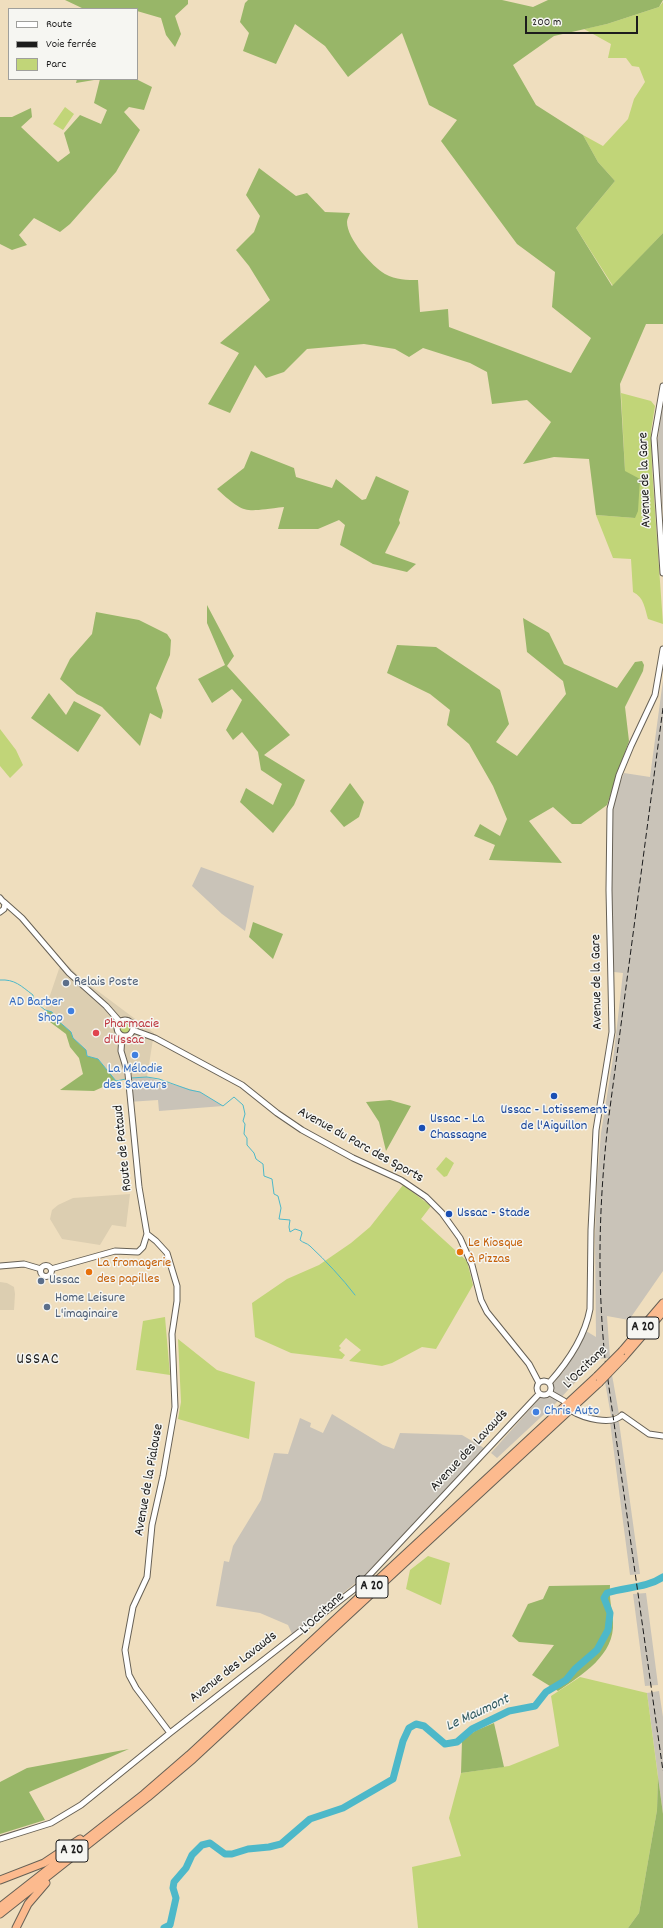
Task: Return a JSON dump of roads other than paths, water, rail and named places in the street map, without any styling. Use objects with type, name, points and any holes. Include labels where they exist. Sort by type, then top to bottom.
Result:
[{"type":"highway","name":"L'Occitane","points":[[623,1354],[663,1303]]},
{"type":"highway","name":"L'Occitane","points":[[0,1914],[68,1861],[193,1759],[598,1379],[663,1312]]},
{"type":"highway","name":"L'Occitane","points":[[0,1907],[144,1794],[222,1726],[598,1379]]},
{"type":"highway","points":[[0,1880],[24,1872],[54,1858],[144,1794]]},
{"type":"highway","points":[[16,1928],[28,1904],[38,1890],[68,1861]]},
{"type":"street","name":"Avenue de la Gare","points":[[663,386],[654,438],[663,573]]},
{"type":"street","name":"Avenue de la Gare","points":[[549,1383],[559,1372],[572,1352],[588,1320],[590,1309],[591,1230],[596,1130],[612,1032],[608,882],[610,809],[619,775],[655,695],[663,649]]},
{"type":"street","points":[[0,898],[22,918],[69,973],[106,1006],[120,1022]]},
{"type":"street","points":[[1,911],[5,906],[4,902]]},
{"type":"street","points":[[1,911],[15,912]]},
{"type":"street","points":[[126,1020],[132,1025],[133,1030],[128,1036],[122,1036],[117,1030],[120,1022],[126,1020]]},
{"type":"street","name":"Avenue du Parc des Sports","points":[[133,1030],[155,1038],[242,1085],[277,1113],[302,1130],[353,1158],[402,1180],[426,1197],[438,1209],[460,1238],[472,1265],[481,1300],[487,1312],[529,1364],[539,1383]]},
{"type":"street","name":"Route de Pataud","points":[[122,1036],[121,1051],[128,1078],[139,1187],[147,1234]]},
{"type":"street","points":[[0,1266],[24,1264],[41,1269],[45,1266],[51,1269],[115,1251],[138,1252],[143,1247],[147,1234]]},
{"type":"street","name":"Avenue de la Pialouse","points":[[147,1234],[162,1247],[169,1258],[177,1286],[176,1309],[172,1334],[175,1408],[163,1476],[152,1525],[147,1577],[133,1607],[125,1650],[129,1675],[146,1703],[170,1733]]},
{"type":"street","points":[[41,1269],[41,1274],[47,1277],[51,1274],[51,1269]]},
{"type":"street","points":[[545,1381],[549,1383],[551,1387],[550,1393],[545,1396],[539,1394],[537,1390],[539,1383],[545,1381]]},
{"type":"street","points":[[550,1393],[564,1401]]},
{"type":"street","name":"Avenue des Lavauds","points":[[0,1839],[40,1827],[70,1813],[368,1577],[539,1394]]},
{"type":"street","points":[[572,1411],[583,1418],[593,1420],[613,1420],[622,1416],[649,1434],[663,1436]]},
{"type":"waterway","points":[[0,980],[14,982],[33,995],[33,1000],[45,1010],[52,1012],[56,1019],[71,1032],[73,1038],[86,1050],[87,1056],[98,1059],[116,1081],[126,1079]]},
{"type":"waterway","points":[[131,1078],[147,1077],[159,1079],[200,1092],[223,1106],[234,1097],[243,1105],[245,1114],[243,1121],[245,1124],[244,1134],[247,1138],[247,1145],[254,1153],[256,1159],[263,1164],[264,1176],[272,1179],[274,1194],[278,1196],[281,1208],[279,1219],[290,1220],[290,1232],[295,1229],[301,1231],[302,1233],[300,1240],[309,1245],[355,1295]]},
{"type":"waterway","name":"Le Maumont","points":[[164,1928],[170,1925],[176,1898],[173,1888],[174,1882],[186,1868],[192,1855],[202,1845],[210,1843],[225,1854],[232,1854],[248,1849],[281,1844],[310,1819],[343,1808],[393,1779],[403,1741],[409,1728],[416,1724],[424,1726],[445,1744],[457,1742],[472,1729],[509,1711],[535,1706],[546,1692],[566,1680],[575,1669],[597,1650],[608,1630],[610,1613],[604,1598],[607,1593],[643,1585],[657,1581],[663,1577]]},
{"type":"railway","points":[[663,708],[608,1123],[600,1241],[602,1329],[605,1359],[663,1771]]},
{"type":"place","name":"Relais Poste","points":[[66,983]]},
{"type":"place","name":"AD Barber Shop","points":[[71,1011]]},
{"type":"place","name":"Pharmacie d'Ussac","points":[[96,1033]]},
{"type":"place","name":"La Mélodie des Saveurs","points":[[135,1055]]},
{"type":"place","name":"Ussac - Lotissement de l'Aiguillon","points":[[554,1096]]},
{"type":"place","name":"Ussac - La Chassagne","points":[[422,1128]]},
{"type":"place","name":"Ussac - Stade","points":[[449,1214]]},
{"type":"place","name":"Le Kiosque à Pizzas","points":[[460,1252]]},
{"type":"place","name":"La fromagerie des papilles","points":[[89,1272]]},
{"type":"place","name":"Ussac","points":[[41,1281]]},
{"type":"place","name":"Home Leisure L'imaginaire","points":[[47,1307]]},
{"type":"place","name":"Chris Auto","points":[[536,1412]]},
{"type":"district","name":"USSAC","points":[[38,1361]]}]
